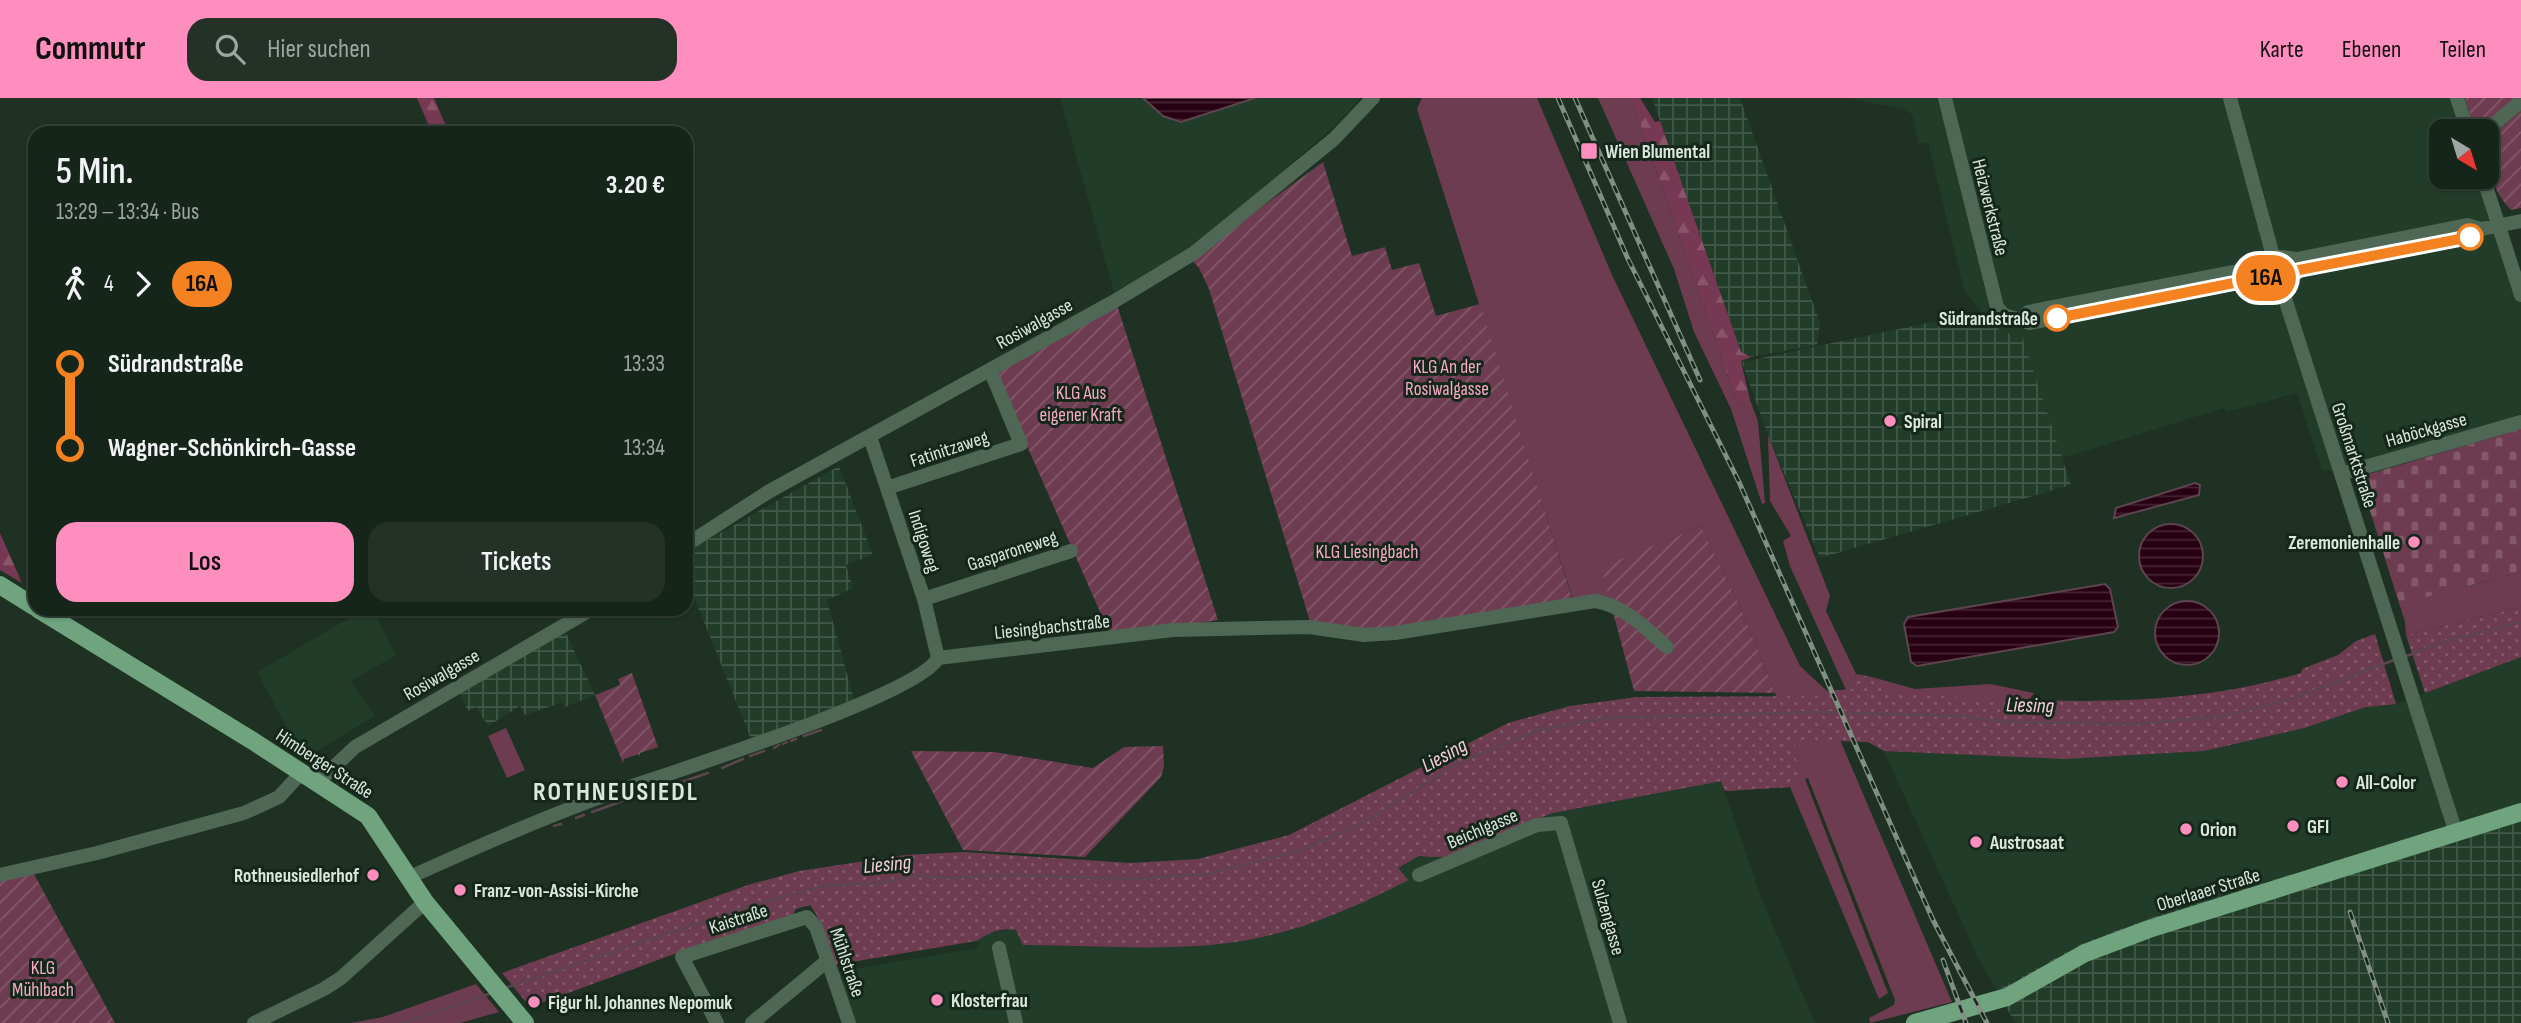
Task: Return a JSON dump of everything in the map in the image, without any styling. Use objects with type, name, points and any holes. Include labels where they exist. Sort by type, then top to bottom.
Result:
[{"type":"main road","name":"Himberger Straße","points":[[0,585],[28,602]]},
{"type":"main road","name":"Himberger Straße","points":[[50,616],[318,782],[373,820],[412,876],[425,902],[524,1023]]},
{"type":"main road","name":"Oberlaaer Straße","points":[[1915,1023],[2007,997],[2085,953],[2149,929],[2521,812]]},
{"type":"street","name":"Rosiwalgasse","points":[[693,540],[768,492],[990,370],[1194,253],[1334,139],[1373,98]]},
{"type":"street","name":"Heizwerkstraße","points":[[1945,98],[1994,301],[1999,311],[2015,319],[2028,312],[2277,269]]},
{"type":"street","name":"Großmarktstraße","points":[[2230,98],[2277,269],[2456,833]]},
{"type":"street","points":[[2457,98],[2464,119]]},
{"type":"street","points":[[2499,120],[2521,101]]},
{"type":"street","points":[[2487,189],[2521,295]]},
{"type":"street","points":[[2277,269],[2470,237],[2481,229],[2521,221]]},
{"type":"street","name":"Fatinitzaweg","points":[[887,488],[1021,444],[990,370]]},
{"type":"street","name":"Haböckgasse","points":[[2341,474],[2521,422]]},
{"type":"street","name":"Indigoweg","points":[[870,436],[924,599],[938,658]]},
{"type":"street","name":"Gasparoneweg","points":[[924,599],[1072,551]]},
{"type":"street","name":"Liesingbachstraße","points":[[938,658],[1173,630],[1309,627],[1364,635],[1395,633],[1595,601],[1613,604],[1626,611],[1667,647]]},
{"type":"street","name":"Rosiwalgasse","points":[[318,782],[355,747],[580,616]]},
{"type":"street","points":[[412,876],[593,800],[695,767],[834,714],[923,674],[938,658]]},
{"type":"street","points":[[0,874],[97,853],[244,813],[279,797],[302,772]]},
{"type":"street","name":"Beichlgasse","points":[[1419,875],[1537,825],[1561,822]]},
{"type":"street","name":"Sulzengasse","points":[[1561,822],[1620,1023]]},
{"type":"street","points":[[254,1023],[341,978],[425,902]]},
{"type":"street","name":"Kaistraße","points":[[717,1023],[682,957],[807,917]]},
{"type":"street","name":"Mühlstraße","points":[[807,917],[813,921],[849,1023]]},
{"type":"street","points":[[999,948],[1016,1023]]},
{"type":"street","points":[[752,1023],[827,961]]},
{"type":"shaded area","points":[[1060,98],[1360,98],[1340,121],[1212,233],[1158,269],[1114,292]]},
{"type":"shaded area","points":[[1143,98],[1255,98],[1181,122],[1163,116]]},
{"type":"shaded area","points":[[1652,98],[1740,98],[1820,323],[1817,345],[1751,357],[1741,352]]},
{"type":"shaded area","points":[[1849,98],[2458,98],[2465,119],[2429,119],[2429,189],[2487,189],[2521,295],[2521,429],[2366,475],[2322,470],[2297,393],[2227,412],[2224,408],[2062,458],[2022,336],[2001,333],[1965,293],[1928,142],[1919,144],[1912,114],[1902,109]]},
{"type":"shaded area","points":[[1984,311],[2001,332],[2022,336],[2071,485],[1820,558],[1768,435],[1742,362]]},
{"type":"shaded area","points":[[839,466],[873,555],[846,565],[853,588],[827,600],[854,700],[751,739],[693,594],[693,548]]},
{"type":"shaded area","points":[[2195,483],[2200,485],[2199,495],[2114,518],[2116,508]]},
{"type":"shaded area","points":[[2165,524],[2177,524],[2194,533],[2201,544],[2201,568],[2194,579],[2177,588],[2165,588],[2153,583],[2144,574],[2139,562],[2139,550],[2144,538],[2153,529]]},
{"type":"shaded area","points":[[2105,584],[2110,589],[2118,627],[2114,632],[1917,666],[1911,662],[1904,624],[1908,617]]},
{"type":"shaded area","points":[[2181,601],[2193,601],[2210,610],[2217,621],[2217,645],[2210,656],[2193,665],[2181,665],[2169,660],[2160,651],[2155,639],[2155,627],[2160,615],[2169,606]]},
{"type":"shaded area","points":[[353,616],[376,616],[396,655],[351,681],[375,716],[304,759],[257,672]]},
{"type":"shaded area","points":[[565,631],[595,695],[565,707],[563,702],[525,715],[520,706],[488,726],[476,707],[468,711],[459,692]]},
{"type":"shaded area","points":[[2521,657],[2521,803],[2146,919],[1997,990],[1980,962],[1884,751],[2065,759],[2204,751],[2304,728],[2365,707],[2396,704]]},
{"type":"shaded area","points":[[1721,781],[1762,900],[1815,1023],[853,1023],[836,972],[979,948],[976,941],[985,934],[1011,929],[1015,930],[1023,945],[1117,947],[1215,944],[1249,940],[1407,880],[1398,868],[1418,856],[1443,857],[1552,813]]},
{"type":"shaded area","points":[[2521,803],[2521,1023],[2015,1023],[1997,990],[2083,943],[2146,919]]},
{"type":"green space","points":[[417,98],[434,98],[446,126],[429,126]]},
{"type":"green space","points":[[1422,98],[1537,98],[1612,275],[1800,666],[1827,691],[1828,696],[1777,698],[1743,613],[1701,526],[1602,567],[1613,604],[1575,606],[1417,109]]},
{"type":"green space","points":[[1598,98],[1631,98],[1738,405],[1750,400],[1758,421],[1765,503],[1762,504],[1731,409],[1694,332],[1674,269]]},
{"type":"green space","points":[[1631,98],[1640,98],[1655,122],[1660,121],[1741,352],[1751,357],[1741,361],[1750,400],[1738,405]]},
{"type":"green space","points":[[2465,98],[2517,98],[2494,119],[2472,119]]},
{"type":"green space","points":[[2521,110],[2521,208],[2511,210],[2496,189],[2499,189],[2499,129]]},
{"type":"green space","name":"KLG Liesingbach","points":[[1323,162],[1352,256],[1385,247],[1392,270],[1419,263],[1436,316],[1480,304],[1573,601],[1372,630],[1311,625],[1209,289],[1199,268],[1191,259]]},
{"type":"green space","name":"KLG Aus eigener Kraft","points":[[1117,305],[1218,620],[1111,637],[995,373]]},
{"type":"green space","points":[[2521,429],[2521,572],[2400,604],[2361,483],[2366,475]]},
{"type":"green space","points":[[1768,435],[1830,596],[1826,611],[1856,674],[1852,689],[1846,690],[1790,566],[1783,541],[1791,536],[1770,501]]},
{"type":"green space","points":[[1701,526],[1743,613],[1775,693],[1634,691],[1601,567]]},
{"type":"green space","points":[[0,533],[22,583],[0,570]]},
{"type":"green space","points":[[2381,546],[2461,588],[2521,572],[2521,607],[2406,635],[2405,622]]},
{"type":"green space","points":[[2521,607],[2521,657],[2425,693],[2406,635]]},
{"type":"green space","points":[[2375,634],[2396,704],[2365,707],[2304,728],[2204,751],[2065,759],[1884,751],[1868,742],[1804,740],[1796,742],[1794,748],[1798,773],[1790,787],[1725,791],[1721,781],[1552,813],[1443,857],[1418,856],[1398,868],[1408,880],[1389,890],[1310,923],[1248,940],[1164,947],[1023,945],[1016,930],[1005,929],[976,941],[834,965],[816,914],[810,905],[796,909],[792,916],[704,943],[530,1007],[502,973],[748,885],[799,871],[905,855],[964,852],[1130,863],[1198,859],[1289,835],[1508,723],[1570,706],[1637,697],[1827,696],[1827,691],[1852,689],[1856,674],[1872,677],[1896,694],[2049,701],[2151,699],[2251,686],[2301,673],[2302,669],[2338,655],[2356,641]]},
{"type":"green space","points":[[632,673],[658,747],[640,753],[640,757],[639,754],[624,759],[623,763],[595,695],[620,685],[618,679]]},
{"type":"green space","points":[[1872,677],[1915,689],[1990,684],[2034,693],[2029,700],[1891,697]]},
{"type":"green space","points":[[2393,697],[2396,704],[2365,707],[2304,728],[1868,742],[1840,740],[1952,1002],[1870,1023],[1869,1018],[1894,1005],[1895,1000],[1808,778],[1805,779],[1888,993],[1879,999],[1790,787],[1725,791],[1721,781],[1552,813],[1443,857],[1418,856],[1398,868],[1408,880],[1364,902],[1298,928],[1303,915],[1065,929],[980,926],[982,937],[976,941],[835,930],[1142,900],[1564,736]]},
{"type":"green space","points":[[506,728],[525,770],[507,778],[488,736]]},
{"type":"green space","points":[[1163,746],[1164,767],[1161,777],[1085,857],[963,850],[911,751],[994,752],[1093,768],[1124,747]]},
{"type":"green space","name":"KLG Mühlbach","points":[[28,863],[115,1023],[0,1023],[0,869]]},
{"type":"green space","points":[[476,984],[499,1012],[460,1023],[351,1023],[383,1017]]},
{"type":"waterway","name":"Liesing","points":[[2404,657],[2443,642],[2521,622]]},
{"type":"waterway","name":"Liesing","points":[[505,988],[759,903],[823,886],[880,883],[917,876],[951,878],[1011,875],[1136,879],[1207,874],[1306,849],[1373,817],[1458,763],[1538,730],[1606,718],[1816,712],[1962,716],[2008,722],[2135,724],[2223,716],[2294,698],[2394,660]]},
{"type":"waterway","points":[[804,736],[821,730]]},
{"type":"waterway","points":[[791,741],[796,739]]},
{"type":"waterway","points":[[783,744],[787,742]]},
{"type":"waterway","points":[[774,748],[779,745]]},
{"type":"waterway","points":[[750,756],[764,751]]},
{"type":"waterway","points":[[722,768],[743,759]]},
{"type":"waterway","points":[[664,788],[708,773]]},
{"type":"waterway","points":[[623,801],[628,800]]},
{"type":"waterway","points":[[592,812],[620,802]]},
{"type":"waterway","points":[[576,818],[584,815]]},
{"type":"waterway","points":[[554,826],[561,824]]},
{"type":"waterway","name":"Liesing","points":[[403,1023],[492,993]]},
{"type":"railway","points":[[1558,98],[1628,259],[1739,482],[1933,920],[1987,1023]]},
{"type":"railway","points":[[1575,98],[1700,380]]},
{"type":"railway","points":[[2350,912],[2388,1023]]},
{"type":"railway","points":[[1943,960],[1966,1023]]},
{"type":"bus line","name":"16A","points":[[2057,318],[2254,279],[2267,278],[2280,283],[2287,279],[2290,273],[2299,270],[2470,237]]},
{"type":"place","name":"Wien Blumental","points":[[1589,151]]},
{"type":"place","name":"Südrandstraße","points":[[2057,318]]},
{"type":"place","name":"Spiral","points":[[1890,421]]},
{"type":"place","name":"Zeremonienhalle","points":[[2414,542]]},
{"type":"place","name":"All-Color","points":[[2342,782]]},
{"type":"place","name":"GFI","points":[[2293,826]]},
{"type":"place","name":"Orion","points":[[2186,829]]},
{"type":"place","name":"Austrosaat","points":[[1976,842]]},
{"type":"place","name":"Rothneusiedlerhof","points":[[373,875]]},
{"type":"place","name":"Franz-von-Assisi-Kirche","points":[[460,890]]},
{"type":"place","name":"Klosterfrau","points":[[937,1000]]},
{"type":"place","name":"Figur hl. Johannes Nepomuk","points":[[534,1002]]},
{"type":"district","name":"ROTHNEUSIEDL","points":[[616,791]]},
{"type":"park label","name":"KLG An der Rosiwalgasse","points":[[1447,377]]}]
